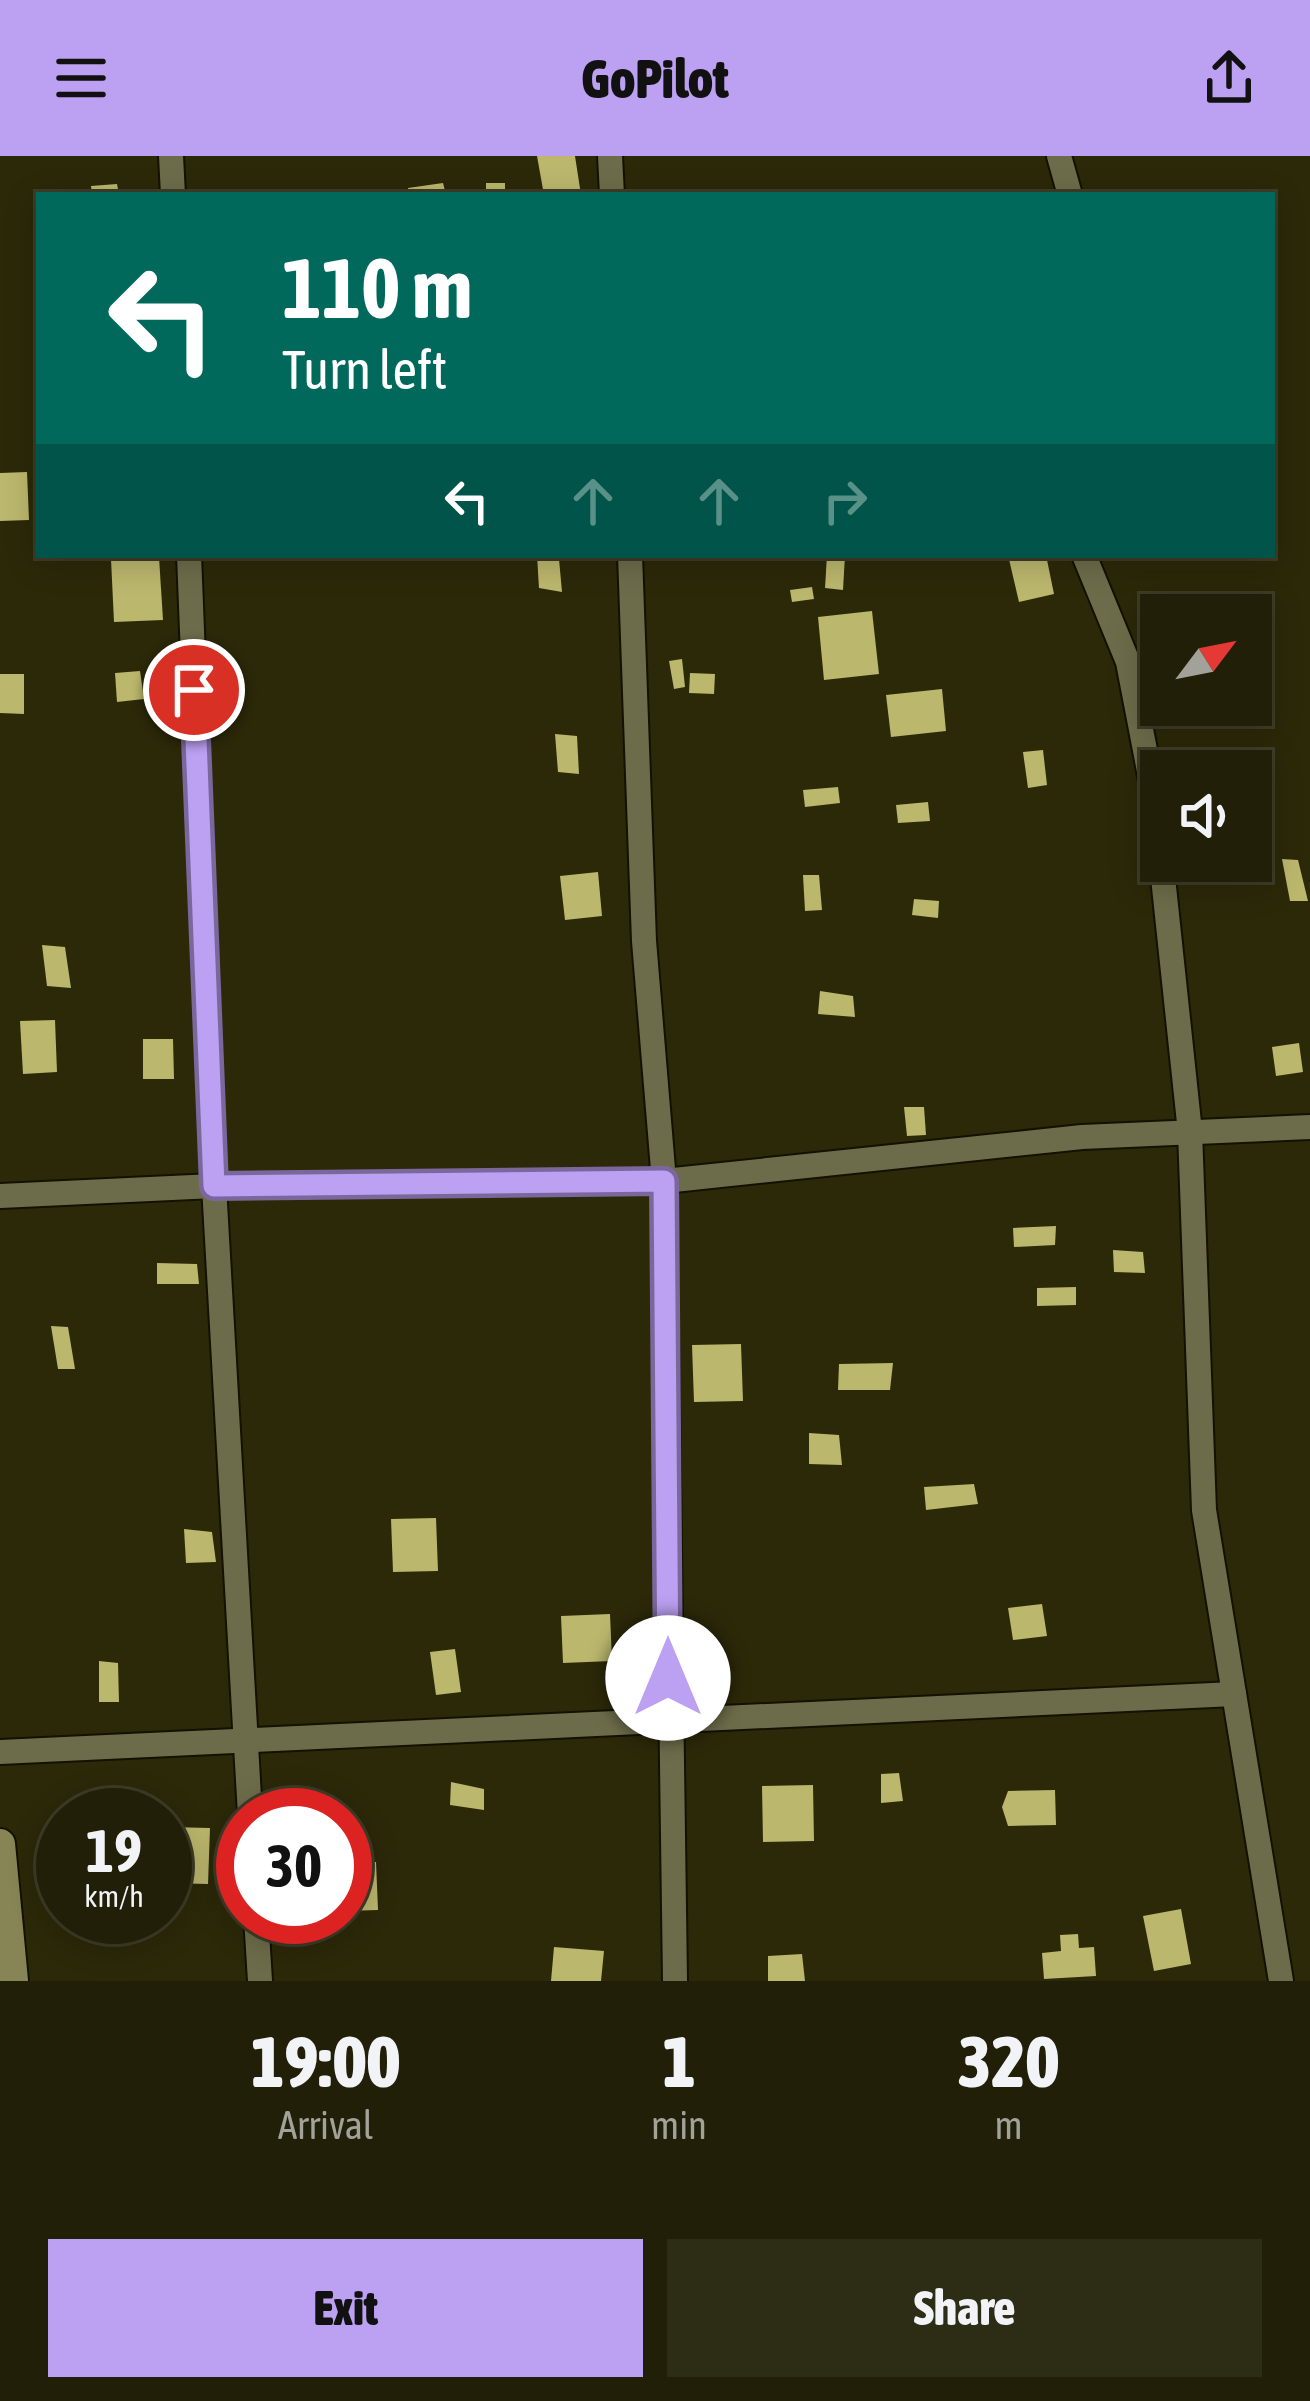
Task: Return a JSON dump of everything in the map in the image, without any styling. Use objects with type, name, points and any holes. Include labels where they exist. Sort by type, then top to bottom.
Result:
[{"type":"street","points":[[171,156],[172,192]]},
{"type":"street","points":[[610,156],[612,192]]},
{"type":"street","points":[[1059,156],[1069,192]]},
{"type":"street","points":[[189,558],[214,1186],[249,1788]]},
{"type":"street","points":[[630,558],[644,941],[664,1181],[675,1981]]},
{"type":"street","points":[[1085,558],[1128,662],[1155,802],[1190,1132],[1204,1510],[1281,1981]]},
{"type":"street","points":[[0,1196],[214,1186],[664,1181],[1082,1137],[1310,1127]]},
{"type":"street","points":[[0,1752],[1234,1694]]},
{"type":"street","points":[[0,1844],[13,1981]]},
{"type":"street","points":[[258,1944],[260,1981]]},
{"type":"building","points":[[537,156],[575,156],[581,192],[543,192]]},
{"type":"building","points":[[443,183],[445,192],[409,192],[408,188]]},
{"type":"building","points":[[486,183],[505,183],[505,192],[486,192]]},
{"type":"building","points":[[117,184],[118,192],[92,192],[91,186]]},
{"type":"building","points":[[27,472],[29,520],[0,521],[0,473]]},
{"type":"building","points":[[159,558],[163,620],[114,622],[111,559]]},
{"type":"building","points":[[537,558],[559,559],[562,592],[539,588]]},
{"type":"building","points":[[827,558],[845,558],[843,590],[825,588]]},
{"type":"building","points":[[1009,558],[1047,558],[1054,594],[1019,602]]},
{"type":"building","points":[[812,587],[814,599],[792,602],[790,590]]},
{"type":"building","points":[[872,611],[879,674],[824,680],[818,617]]},
{"type":"building","points":[[682,659],[685,687],[674,689],[669,661]]},
{"type":"building","points":[[140,671],[144,699],[117,702],[115,673]]},
{"type":"building","points":[[690,673],[715,674],[714,694],[689,693]]},
{"type":"building","points":[[0,674],[24,674],[24,714],[0,713]]},
{"type":"building","points":[[942,689],[946,731],[891,737],[886,695]]},
{"type":"building","points":[[555,734],[577,736],[579,774],[558,772]]},
{"type":"building","points":[[1043,750],[1047,785],[1028,788],[1023,752]]},
{"type":"building","points":[[838,787],[840,803],[805,807],[803,790]]},
{"type":"building","points":[[928,802],[930,821],[898,823],[896,805]]},
{"type":"building","points":[[1282,859],[1298,860],[1308,901],[1290,901]]},
{"type":"building","points":[[598,872],[602,916],[565,920],[560,876]]},
{"type":"building","points":[[803,875],[819,875],[822,910],[805,911]]},
{"type":"building","points":[[914,899],[939,901],[938,918],[912,915]]},
{"type":"building","points":[[42,945],[65,947],[71,988],[47,986]]},
{"type":"building","points":[[820,991],[853,996],[855,1017],[818,1014]]},
{"type":"building","points":[[55,1020],[57,1072],[23,1074],[20,1021]]},
{"type":"building","points":[[143,1039],[173,1039],[174,1079],[143,1079]]},
{"type":"building","points":[[1299,1043],[1303,1072],[1276,1076],[1272,1047]]},
{"type":"building","points":[[904,1107],[924,1107],[926,1135],[907,1136]]},
{"type":"building","points":[[1056,1226],[1055,1245],[1014,1247],[1013,1228]]},
{"type":"building","points":[[1113,1250],[1143,1252],[1145,1273],[1114,1272]]},
{"type":"building","points":[[157,1263],[197,1264],[199,1284],[157,1284]]},
{"type":"building","points":[[1076,1287],[1076,1305],[1037,1306],[1037,1288]]},
{"type":"building","points":[[51,1326],[68,1327],[75,1369],[58,1369]]},
{"type":"building","points":[[741,1344],[743,1401],[694,1402],[692,1345]]},
{"type":"building","points":[[893,1363],[890,1390],[838,1390],[839,1364]]},
{"type":"building","points":[[809,1433],[839,1435],[842,1465],[809,1464]]},
{"type":"building","points":[[974,1484],[978,1504],[926,1510],[924,1487]]},
{"type":"building","points":[[436,1518],[438,1571],[393,1572],[391,1519]]},
{"type":"building","points":[[184,1529],[212,1532],[216,1562],[186,1563]]},
{"type":"building","points":[[1042,1604],[1047,1636],[1013,1640],[1008,1608]]},
{"type":"building","points":[[610,1614],[612,1661],[563,1663],[561,1616]]},
{"type":"building","points":[[455,1649],[461,1692],[436,1695],[430,1652]]},
{"type":"building","points":[[99,1661],[118,1663],[119,1702],[99,1702]]},
{"type":"building","points":[[899,1773],[903,1801],[881,1803],[881,1774]]},
{"type":"building","points":[[451,1782],[484,1789],[484,1810],[450,1805]]},
{"type":"building","points":[[813,1785],[814,1841],[763,1842],[762,1786]]},
{"type":"building","points":[[1055,1790],[1056,1825],[1008,1826],[1002,1807],[1008,1791]]},
{"type":"building","points":[[192,1828],[210,1828],[208,1884],[192,1884]]},
{"type":"building","points":[[372,1862],[376,1862],[378,1910],[372,1910]]},
{"type":"building","points":[[1181,1909],[1191,1964],[1154,1971],[1143,1916]]},
{"type":"building","points":[[1078,1934],[1079,1948],[1094,1947],[1096,1976],[1044,1979],[1042,1953],[1061,1951],[1060,1935]]},
{"type":"building","points":[[554,1947],[604,1951],[601,1981],[551,1981]]},
{"type":"building","points":[[802,1954],[805,1981],[768,1981],[768,1956]]},
{"type":"route","points":[[194,690],[214,1186],[664,1181],[668,1678]]}]
